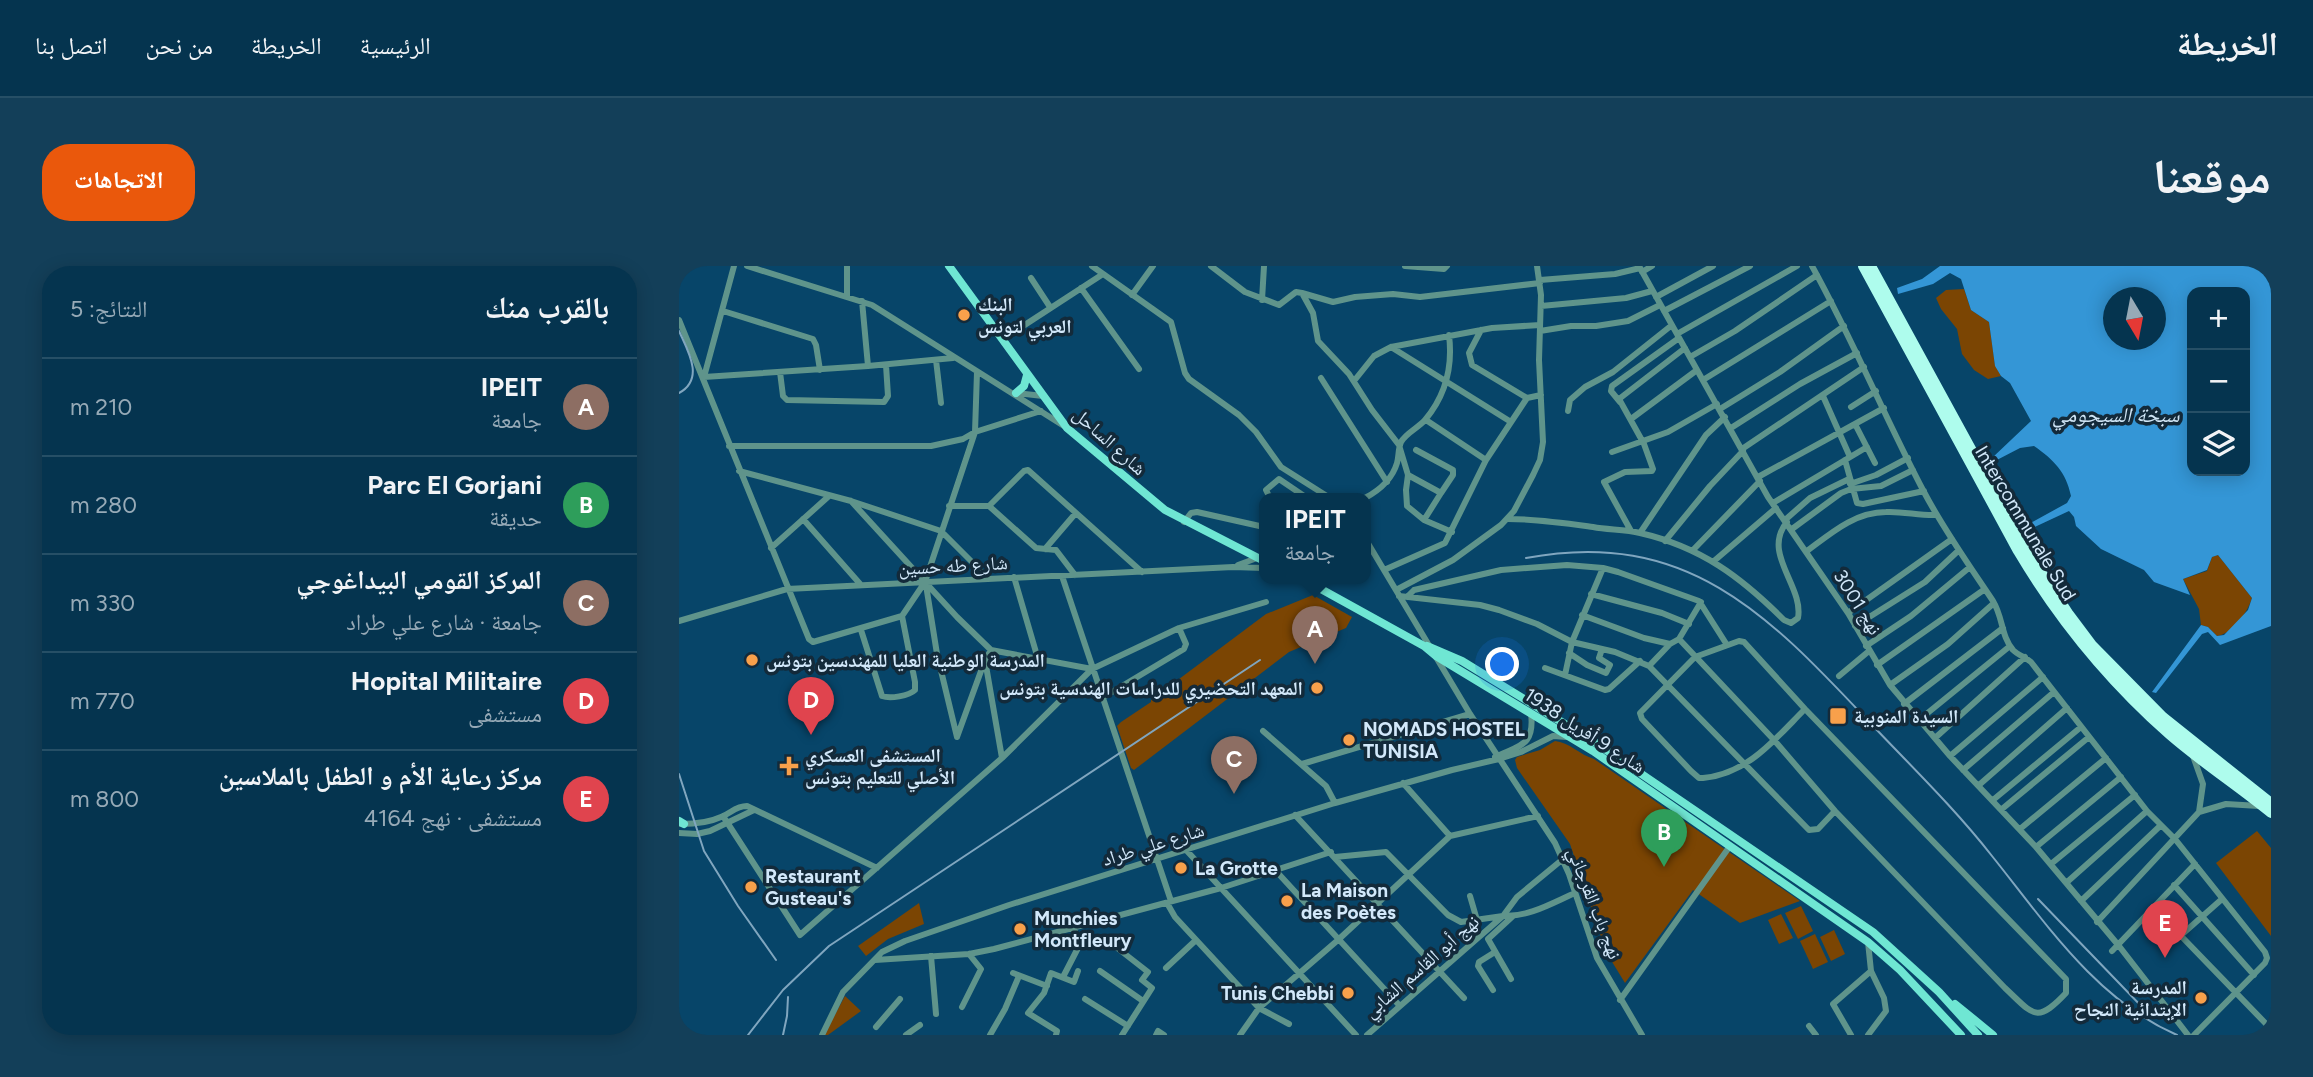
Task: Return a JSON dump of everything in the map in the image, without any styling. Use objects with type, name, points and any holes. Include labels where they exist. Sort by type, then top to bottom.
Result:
[{"type":"highway","name":"Intercommunale Sud","points":[[1863,266],[2003,525],[2045,595],[2088,652],[2121,689],[2192,752],[2268,808]]},
{"type":"highway","name":"Intercommunale Sud","points":[[1871,266],[2023,544],[2068,613],[2100,653],[2163,717],[2268,808]]},
{"type":"main road","name":"شارع الساحل","points":[[949,266],[1067,428],[1165,510],[1259,558]]},
{"type":"main road","points":[[1013,393],[1024,386],[1027,375]]},
{"type":"main road","points":[[1311,584],[1427,646]]},
{"type":"main road","name":"شارع 9 أفريل 1938","points":[[1427,646],[1436,656],[1459,665]]},
{"type":"main road","name":"شارع 9 أفريل 1938","points":[[1427,646],[1530,708],[1596,743],[1873,932],[1939,992],[1978,1035]]},
{"type":"main road","name":"شارع 9 أفريل 1938","points":[[1530,708],[1571,739],[1868,942],[1930,1001],[1961,1035]]},
{"type":"main road","points":[[1939,992],[1993,1035]]},
{"type":"main road","points":[[1930,1001],[1953,1035]]},
{"type":"street","points":[[704,377],[734,266]]},
{"type":"street","points":[[747,266],[775,270],[862,301],[882,311],[1067,428]]},
{"type":"street","points":[[847,266],[847,296]]},
{"type":"street","points":[[1092,266],[1173,324],[1185,373],[1191,381],[1240,415],[1281,467],[1322,493]]},
{"type":"street","points":[[1132,295],[1153,266]]},
{"type":"street","points":[[1211,266],[1245,292],[1280,305],[1297,292],[1333,302],[1393,294],[1420,298],[1540,281],[1615,274],[1652,266]]},
{"type":"street","points":[[1262,300],[1264,266]]},
{"type":"street","points":[[1405,266],[1444,269],[1447,266]]},
{"type":"street","points":[[1401,594],[1508,519],[1540,460],[1543,442],[1541,306],[1537,266]]},
{"type":"street","points":[[1660,305],[1713,266]]},
{"type":"street","points":[[1354,381],[1374,356],[1391,347],[1481,330],[1597,326],[1628,321],[1750,266]]},
{"type":"street","points":[[1630,531],[1604,482],[1625,472],[1653,470],[1642,440],[1611,388],[1678,336],[1797,266]]},
{"type":"street","points":[[1812,266],[1924,491],[2000,614],[2010,646],[2025,657],[2043,677],[2147,811],[2175,839],[2265,952],[2267,960],[2194,1035]]},
{"type":"street","name":"نهج 3001","points":[[1640,269],[1774,506],[1807,551],[1890,685],[1950,756],[2036,847],[2119,946],[2188,1035]]},
{"type":"street","points":[[1003,339],[1103,274]]},
{"type":"street","points":[[1690,357],[1735,331],[1817,275]]},
{"type":"street","points":[[1031,278],[1050,307]]},
{"type":"street","points":[[1081,288],[1139,369]]},
{"type":"street","points":[[1541,306],[1626,299],[1652,290]]},
{"type":"street","points":[[1302,293],[1313,313],[1318,341],[1354,381],[1372,410],[1399,444],[1408,475],[1406,504],[1424,520],[1452,532]]},
{"type":"street","points":[[862,301],[868,366]]},
{"type":"street","points":[[1703,380],[1831,301]]},
{"type":"street","points":[[723,311],[813,339],[820,370]]},
{"type":"street","points":[[679,320],[810,641],[820,642],[902,616],[925,582],[975,432],[977,372]]},
{"type":"street","points":[[1568,411],[1570,400],[1576,394],[1613,372],[1672,325]]},
{"type":"street","points":[[1612,452],[1668,432],[1719,406],[1780,372],[1844,326]]},
{"type":"street","points":[[1481,330],[1471,347],[1470,363],[1527,398],[1541,395]]},
{"type":"street","points":[[1371,494],[1387,482],[1397,463],[1399,444],[1426,420],[1447,382],[1451,363],[1449,335]]},
{"type":"street","points":[[1391,347],[1511,422]]},
{"type":"street","points":[[1620,402],[1622,396],[1685,348]]},
{"type":"street","points":[[1731,428],[1800,384],[1857,353]]},
{"type":"street","points":[[704,377],[954,358]]},
{"type":"street","points":[[936,360],[941,403]]},
{"type":"street","points":[[780,372],[783,396],[787,400],[884,402],[888,396],[886,365]]},
{"type":"street","points":[[1665,541],[1743,450],[1864,367]]},
{"type":"street","points":[[1631,419],[1697,370]]},
{"type":"street","points":[[1321,378],[1387,482]]},
{"type":"street","points":[[1851,407],[1876,391]]},
{"type":"street","points":[[1013,393],[1044,396]]},
{"type":"street","points":[[1822,396],[1840,432],[1850,484],[1859,504],[1924,491]]},
{"type":"street","points":[[1384,570],[1441,547],[1448,540],[1486,460],[1527,398]]},
{"type":"street","points":[[1693,550],[1759,479],[1884,408]]},
{"type":"street","points":[[729,446],[931,446],[955,441],[1041,411]]},
{"type":"street","points":[[1640,533],[1706,435],[1725,417]]},
{"type":"street","points":[[1426,420],[1486,460]]},
{"type":"street","points":[[1855,424],[1875,463]]},
{"type":"street","points":[[1714,561],[1774,506],[1867,447]]},
{"type":"street","points":[[1416,450],[1453,470],[1453,475],[1424,520]]},
{"type":"street","points":[[1508,519],[1550,520],[1630,531],[1693,550],[1714,561],[1752,589],[1784,620],[1793,623],[1798,618],[1798,604],[1783,565],[1778,538],[1786,521],[1810,498],[1829,487],[1850,484],[1876,475],[1908,458]]},
{"type":"street","points":[[989,506],[1027,469],[1142,572]]},
{"type":"street","points":[[1792,529],[1850,484],[1881,486],[1913,470]]},
{"type":"street","points":[[739,471],[851,501],[941,531],[988,578]]},
{"type":"street","points":[[1408,475],[1441,493]]},
{"type":"street","points":[[1268,493],[1266,490],[1279,479],[1300,493]]},
{"type":"street","points":[[771,548],[829,496]]},
{"type":"street","points":[[851,501],[991,650],[1092,669]]},
{"type":"street","points":[[949,506],[989,506],[1036,548],[1056,550],[1075,575]]},
{"type":"street","points":[[1184,522],[1191,513],[1197,512],[1259,526]]},
{"type":"street","points":[[1807,551],[1846,524],[1866,515],[1885,512],[1937,515]]},
{"type":"street","points":[[1045,549],[1075,514]]},
{"type":"street","points":[[803,519],[861,585]]},
{"type":"street","points":[[1847,613],[1952,539]]},
{"type":"street","points":[[1371,548],[1401,594],[1427,646]]},
{"type":"street","points":[[1855,626],[1925,582],[1959,550]]},
{"type":"street","points":[[1233,567],[1259,560]]},
{"type":"street","points":[[1401,594],[1501,570],[1567,565],[1603,568],[1701,603],[1727,645]]},
{"type":"street","points":[[1233,567],[1259,568]]},
{"type":"street","name":"شارع طه حسين","points":[[679,621],[787,589],[1233,567]]},
{"type":"street","points":[[1839,676],[1868,648],[1970,567]]},
{"type":"street","points":[[1565,675],[1571,642],[1603,568]]},
{"type":"street","points":[[1062,576],[1175,917],[1259,1008],[1289,1024]]},
{"type":"street","points":[[1014,577],[1038,659]]},
{"type":"street","points":[[925,582],[937,654],[957,737],[991,650]]},
{"type":"street","points":[[1877,665],[1985,589]]},
{"type":"street","points":[[1401,594],[1500,610],[1537,624],[1571,642],[1640,661],[1669,684],[1809,830],[1818,829],[1835,811]]},
{"type":"street","points":[[1591,594],[1662,613],[1689,624]]},
{"type":"street","points":[[723,816],[800,935],[1002,758],[1092,669],[1179,628],[1266,602]]},
{"type":"street","points":[[1649,666],[1670,644],[1679,639],[1701,603]]},
{"type":"street","points":[[1890,685],[1948,643],[1994,603]]},
{"type":"street","points":[[1582,615],[1644,638],[1670,644]]},
{"type":"street","points":[[861,630],[882,696],[888,698],[912,693],[915,690],[915,682],[902,616]]},
{"type":"street","points":[[1102,698],[1184,649],[1185,644],[1179,628]]},
{"type":"street","points":[[1904,704],[2003,628]]},
{"type":"street","points":[[1679,639],[1695,657],[1775,740],[1835,811],[2026,1007],[2037,1014],[2049,1011],[2066,993],[2066,979],[1805,709],[1748,645],[1741,641],[1695,657],[1641,710],[1640,716],[1699,778],[1747,765],[1775,740],[1805,709]]},
{"type":"street","points":[[1919,720],[2010,646]]},
{"type":"street","points":[[1569,653],[1604,673],[1610,665],[1599,658],[1602,649]]},
{"type":"street","name":"نهج باب القرجاني","points":[[1436,656],[1495,758],[1538,816],[1563,859],[1597,958],[1642,1035]]},
{"type":"street","points":[[1934,738],[2025,657]]},
{"type":"street","points":[[985,660],[1002,758]]},
{"type":"street","points":[[1545,668],[1605,690],[1640,661]]},
{"type":"street","points":[[1449,678],[1450,671],[1459,665]]},
{"type":"street","points":[[1950,756],[2043,677]]},
{"type":"street","points":[[1963,770],[2055,692]]},
{"type":"street","name":"شارع علي طراد","points":[[1495,758],[1530,737],[1530,708]]},
{"type":"street","points":[[1979,785],[2067,708]]},
{"type":"street","points":[[1302,764],[1470,714]]},
{"type":"street","points":[[1993,800],[2081,727]]},
{"type":"street","points":[[1263,730],[1326,786],[1335,803]]},
{"type":"street","name":"شارع علي طراد","points":[[822,1035],[843,992],[874,960],[890,947],[933,930],[1295,815],[1534,747],[1553,736],[1571,739]]},
{"type":"street","points":[[2002,809],[2089,737]]},
{"type":"street","points":[[2192,752],[2203,784],[2199,812]]},
{"type":"street","points":[[2020,829],[2106,758]]},
{"type":"street","points":[[2036,847],[2121,777]]},
{"type":"street","points":[[1403,783],[1450,836]]},
{"type":"street","points":[[2050,864],[2135,795]]},
{"type":"street","points":[[2097,922],[2199,812],[2225,804],[2268,808]]},
{"type":"street","points":[[681,823],[706,822],[739,806],[747,806],[877,868]]},
{"type":"street","points":[[679,833],[697,834],[756,810]]},
{"type":"street","points":[[2066,883],[2147,811]]},
{"type":"street","points":[[1295,815],[1464,998]]},
{"type":"street","points":[[1240,1035],[1259,1008],[1378,904],[1450,836],[1538,816]]},
{"type":"street","points":[[2081,901],[2160,826]]},
{"type":"street","points":[[1621,1000],[1730,846]]},
{"type":"street","points":[[1187,850],[1356,1035]]},
{"type":"street","points":[[874,960],[969,954],[1075,928],[1333,855],[1384,852],[1454,920],[1477,920],[1503,915],[1517,897],[1563,859]]},
{"type":"street","points":[[2112,951],[2195,864]]},
{"type":"street","points":[[1276,871],[1399,1005]]},
{"type":"street","points":[[2174,885],[2254,975]]},
{"type":"street","name":"نهج أبو القاسم الشابي","points":[[1367,1035],[1503,915],[1513,916],[1537,910],[1574,893]]},
{"type":"street","points":[[1470,895],[1477,920]]},
{"type":"street","points":[[2179,937],[2222,899]]},
{"type":"street","points":[[2153,907],[2179,937],[2271,1029]]},
{"type":"street","points":[[1511,979],[1489,936],[1513,916]]},
{"type":"street","points":[[1063,977],[1079,946],[1075,928]]},
{"type":"street","points":[[1165,968],[1196,940]]},
{"type":"street","points":[[1868,942],[1871,971],[1887,1011],[1868,1035]]},
{"type":"street","points":[[1116,947],[1149,972],[1142,980],[1152,988],[1122,1035]]},
{"type":"street","points":[[1493,990],[1478,966],[1479,962],[1495,952]]},
{"type":"street","points":[[962,1007],[981,969],[969,954]]},
{"type":"street","points":[[931,956],[936,1014]]},
{"type":"street","points":[[1056,1035],[1057,1031],[1028,1013],[1047,986],[1051,973],[1074,982],[1078,971]]},
{"type":"street","points":[[1100,971],[1143,1001]]},
{"type":"street","points":[[1850,1034],[1833,1004],[1871,971]]},
{"type":"street","points":[[990,1035],[1005,1009],[1016,974],[1047,986]]},
{"type":"street","points":[[876,1027],[900,999]]},
{"type":"street","points":[[1085,999],[1128,1026]]},
{"type":"street","points":[[906,1035],[920,1025]]},
{"type":"street","points":[[1809,1026],[1816,1035]]},
{"type":"street","points":[[1156,1035],[1158,1031],[1164,1035]]},
{"type":"shaded area","points":[[1964,289],[1971,310],[1989,322],[1995,365],[2001,376],[1988,379],[1974,370],[1962,354],[1957,329],[1936,298],[1946,290]]},
{"type":"shaded area","points":[[2218,555],[2252,598],[2234,627],[2217,636],[2208,627],[2201,625],[2199,609],[2183,579],[2207,571],[2212,557]]},
{"type":"shaded area","points":[[1313,595],[1352,617],[1346,628],[1289,652],[1134,770],[1131,768],[1117,726],[1121,722],[1266,614]]},
{"type":"shaded area","points":[[1555,741],[1594,759],[1800,901],[1740,923],[1693,890],[1625,983],[1606,952],[1570,844],[1517,768],[1517,757],[1540,750]]},
{"type":"shaded area","points":[[2257,831],[2271,848],[2271,936],[2216,863]]},
{"type":"shaded area","points":[[919,903],[924,924],[888,939],[866,956],[858,946]]},
{"type":"shaded area","points":[[1801,906],[1813,931],[1798,939],[1785,913]]},
{"type":"shaded area","points":[[1781,914],[1793,938],[1779,944],[1768,920]]},
{"type":"shaded area","points":[[1834,930],[1845,954],[1831,961],[1820,937]]},
{"type":"shaded area","points":[[1815,934],[1828,962],[1813,969],[1800,941]]},
{"type":"shaded area","points":[[845,996],[861,1011],[828,1035],[824,1035]]},
{"type":"water","name":"سبخة السيجومي","points":[[1940,266],[2271,266],[2271,626],[2220,645],[2208,632],[2202,634],[2156,693],[2152,692],[2201,625],[2208,627],[2217,636],[2224,635],[2248,610],[2252,598],[2218,555],[2212,557],[2207,570],[2183,579],[2190,595],[2154,582],[2144,570],[2101,549],[2076,526],[2069,511],[2028,530],[2025,526],[2067,503],[2071,496],[2062,473],[2048,456],[2034,446],[2020,448],[1993,462],[1992,458],[2031,421],[2010,383],[2001,376],[1995,366],[1989,322],[1971,310],[1961,279],[1950,273],[1933,284],[1898,294],[1897,288],[1922,279]]},
{"type":"tram line","points":[[679,331],[690,356],[693,373],[687,387],[679,393]]},
{"type":"tram line","points":[[679,774],[704,851],[776,960]]},
{"type":"tram line","points":[[783,1035],[788,997]]},
{"type":"railway","points":[[1526,558],[1584,552],[1635,556],[1681,569],[1723,590],[1762,618],[1836,687],[1949,806],[2074,957],[2121,1002],[2177,1035]]},
{"type":"railway","points":[[748,1035],[783,990],[829,946],[1260,660]]},
{"type":"railway","points":[[2038,899],[2145,1010]]},
{"type":"place","name":"البنك العربي لتونس","points":[[964,315]]},
{"type":"place","name":"المدرسة الوطنية العليا للمهندسين بتونس","points":[[752,660]]},
{"type":"place","name":"IPEIT","points":[[1315,664]]},
{"type":"place","name":"المعهد التحضيري للدراسات الهندسية بتونس","points":[[1317,688]]},
{"type":"place","name":"السيدة المنوبية","points":[[1838,716]]},
{"type":"place","name":"Hopital Militaire","points":[[811,735]]},
{"type":"place","name":"NOMADS HOSTEL TUNISIA","points":[[1349,740]]},
{"type":"place","name":"المستشفى العسكري الأصلي للتعليم بتونس","points":[[789,766]]},
{"type":"place","name":"المركز القومي البيداغوجي","points":[[1234,794]]},
{"type":"place","name":"Parc El Gorjani","points":[[1664,867]]},
{"type":"place","name":"La Grotte","points":[[1181,868]]},
{"type":"place","name":"Restaurant Gusteau's","points":[[751,887]]},
{"type":"place","name":"La Maison des Poètes","points":[[1287,901]]},
{"type":"place","name":"Munchies Montfleury","points":[[1020,929]]},
{"type":"place","name":"مركز رعاية الأم و الطفل بالملاسين","points":[[2165,958]]},
{"type":"place","name":"Tunis Chebbi","points":[[1348,993]]},
{"type":"place","name":"المدرسة الإبتدائية النجاح","points":[[2201,998]]}]
